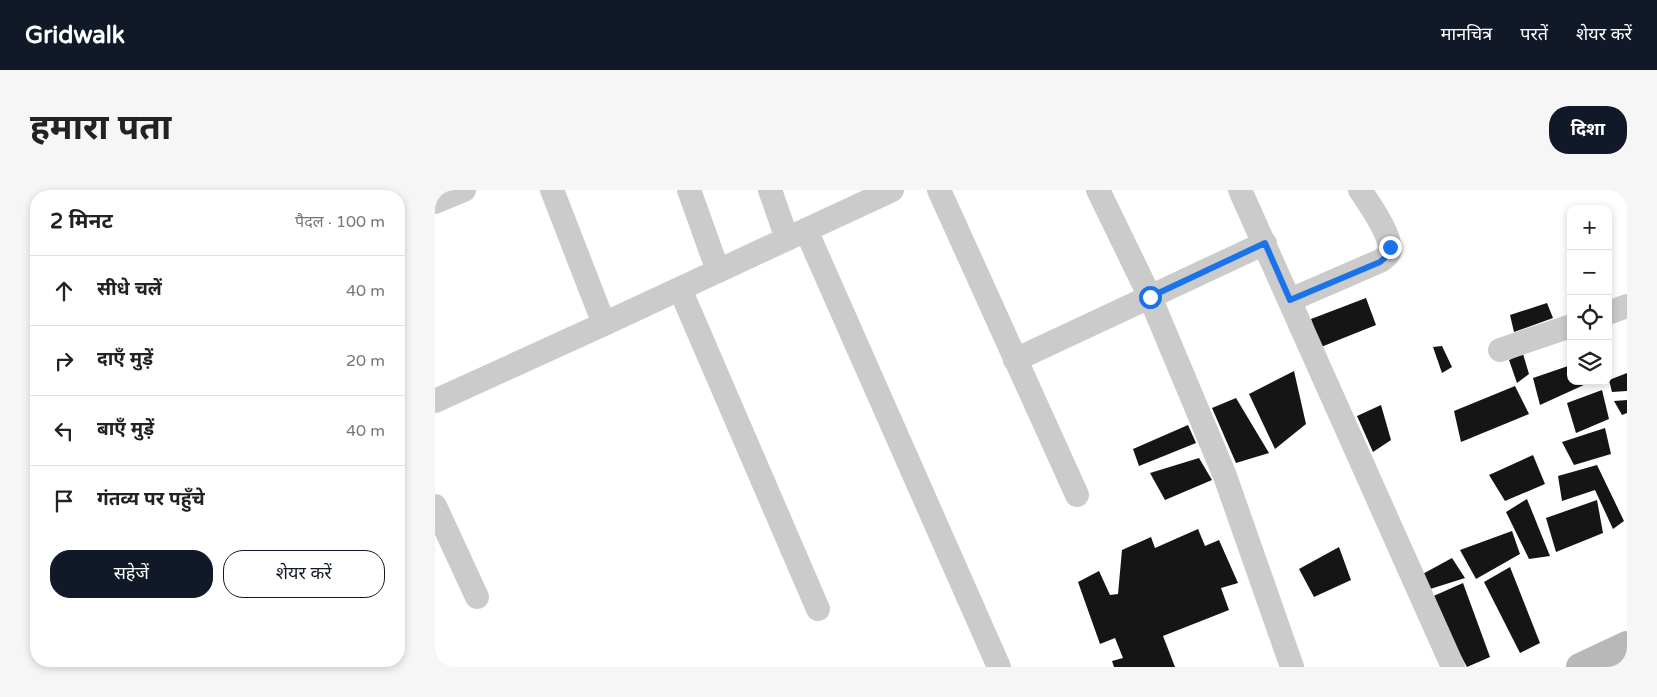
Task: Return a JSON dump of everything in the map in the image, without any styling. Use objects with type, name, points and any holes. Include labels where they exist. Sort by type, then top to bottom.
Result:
[{"type":"main road","points":[[1580,667],[1627,645]]},
{"type":"street","points":[[435,202],[464,190]]},
{"type":"street","points":[[551,190],[604,324]]},
{"type":"street","points":[[689,190],[718,271]]},
{"type":"street","points":[[769,190],[797,235],[999,667]]},
{"type":"street","points":[[435,401],[892,190]]},
{"type":"street","points":[[939,190],[1077,495]]},
{"type":"street","points":[[1098,190],[1150,297],[1225,476],[1292,667]]},
{"type":"street","points":[[1240,190],[1453,667]]},
{"type":"street","points":[[1290,300],[1380,262],[1388,255],[1390,247],[1387,235],[1360,190]]},
{"type":"street","points":[[1015,360],[1265,243]]},
{"type":"street","points":[[680,289],[818,609]]},
{"type":"street","points":[[1612,312],[1627,306]]},
{"type":"street","points":[[1500,350],[1567,327]]},
{"type":"street","points":[[435,506],[477,597]]},
{"type":"building","points":[[1366,298],[1376,325],[1321,347],[1311,319]]},
{"type":"building","points":[[1547,303],[1553,318],[1514,332],[1510,315]]},
{"type":"building","points":[[1442,346],[1452,367],[1442,373],[1433,347]]},
{"type":"building","points":[[1523,354],[1529,374],[1517,383],[1509,360]]},
{"type":"building","points":[[1567,366],[1567,385],[1584,385],[1540,405],[1533,378]]},
{"type":"building","points":[[1294,371],[1306,424],[1275,449],[1249,394]]},
{"type":"building","points":[[1627,373],[1627,391],[1612,392],[1610,385],[1612,385],[1612,379]]},
{"type":"building","points":[[1515,386],[1529,414],[1461,442],[1454,411]]},
{"type":"building","points":[[1602,390],[1609,419],[1576,433],[1567,403]]},
{"type":"building","points":[[1236,398],[1269,453],[1236,463],[1212,408]]},
{"type":"building","points":[[1627,400],[1627,413],[1622,415],[1614,401]]},
{"type":"building","points":[[1381,405],[1391,440],[1373,452],[1357,416]]},
{"type":"building","points":[[1188,425],[1196,443],[1139,466],[1133,449]]},
{"type":"building","points":[[1605,428],[1611,454],[1574,465],[1562,442]]},
{"type":"building","points":[[1533,455],[1545,484],[1505,501],[1489,475]]},
{"type":"building","points":[[1199,458],[1212,480],[1165,500],[1150,473]]},
{"type":"building","points":[[1597,465],[1624,521],[1613,529],[1595,490],[1562,501],[1558,476]]},
{"type":"building","points":[[1527,499],[1550,556],[1529,559],[1506,512]]},
{"type":"building","points":[[1597,500],[1603,533],[1556,552],[1546,518]]},
{"type":"building","points":[[1198,529],[1205,546],[1219,540],[1238,583],[1221,588],[1229,610],[1163,636],[1175,667],[1114,667],[1112,661],[1123,658],[1115,638],[1100,644],[1078,582],[1099,571],[1110,595],[1118,594],[1122,550],[1151,537],[1155,548]]},
{"type":"building","points":[[1512,531],[1520,554],[1476,579],[1460,550]]},
{"type":"building","points":[[1339,547],[1351,580],[1314,597],[1299,569]]},
{"type":"building","points":[[1452,558],[1465,578],[1427,590],[1419,576]]},
{"type":"building","points":[[1510,567],[1540,643],[1520,653],[1484,582]]},
{"type":"building","points":[[1463,583],[1490,657],[1467,667],[1429,598]]},
{"type":"route","points":[[1150,297],[1265,243],[1290,300],[1380,262],[1388,255],[1390,247]]}]
